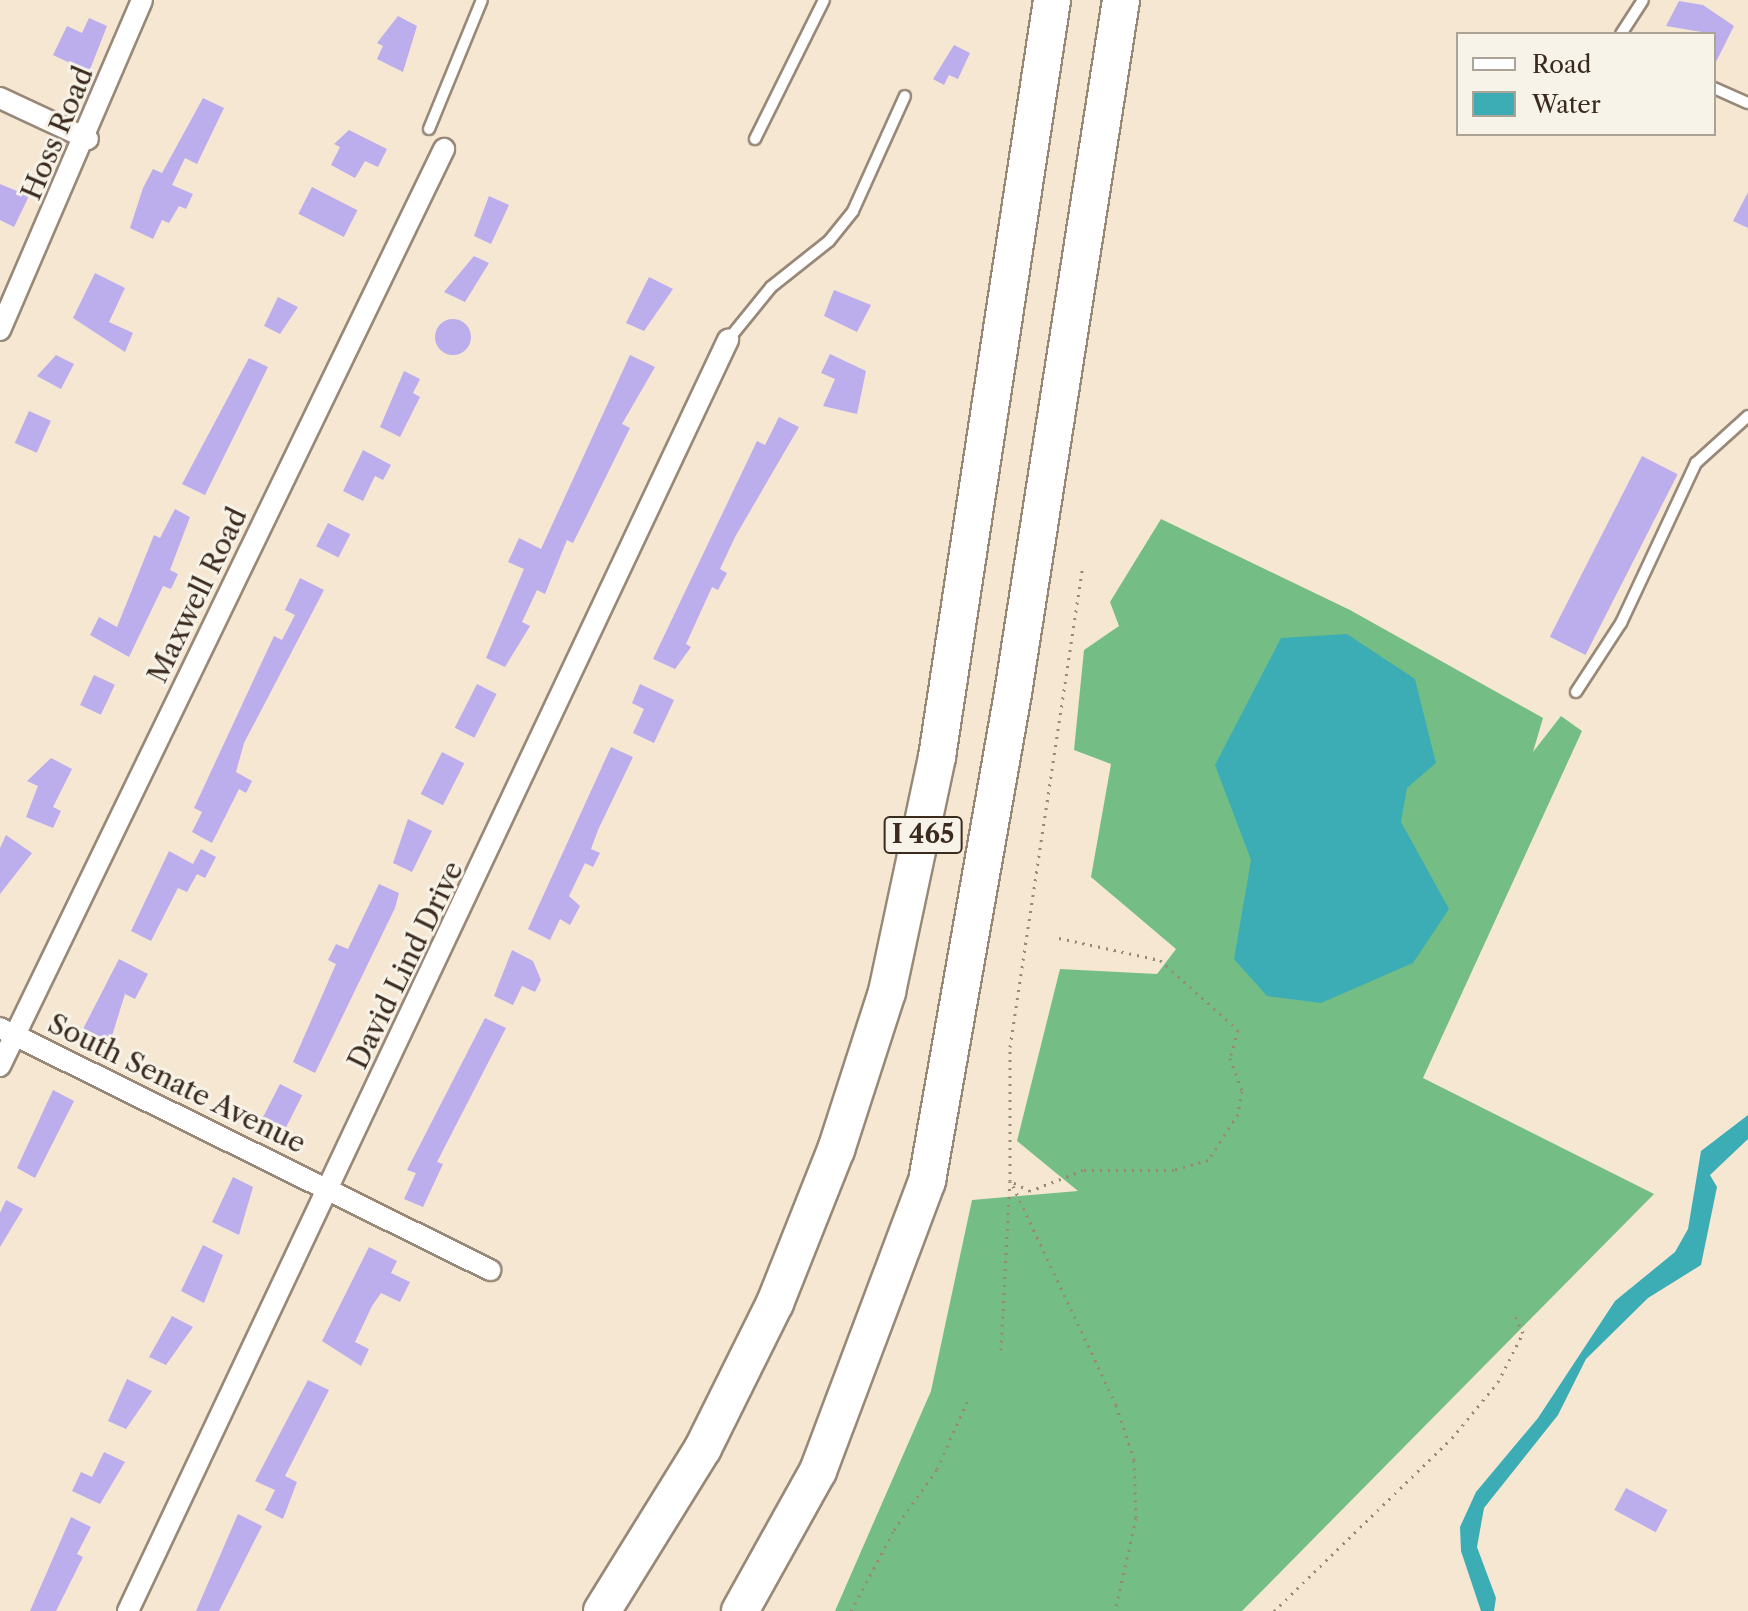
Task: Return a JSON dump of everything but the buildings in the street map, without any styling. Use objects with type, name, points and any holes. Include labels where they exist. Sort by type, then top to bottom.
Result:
[{"type":"highway","name":"I 465","points":[[602,1611],[703,1448],[775,1303],[836,1150],[887,992],[937,757],[1052,0]]},
{"type":"highway","name":"I 465","points":[[740,1611],[818,1471],[927,1181],[1013,693],[1121,0]]},
{"type":"street","name":"Hoss Road","points":[[0,330],[88,139],[142,0]]},
{"type":"street","points":[[0,98],[88,139]]},
{"type":"street","name":"Maxwell Road","points":[[0,1066],[7,1032],[444,149]]},
{"type":"street","name":"David Lind Drive","points":[[128,1611],[728,340]]},
{"type":"street","name":"South Senate Avenue","points":[[7,1032],[490,1270]]},
{"type":"lane","points":[[429,129],[482,0]]},
{"type":"lane","points":[[755,139],[824,0]]},
{"type":"lane","points":[[1622,32],[1643,0]]},
{"type":"lane","points":[[1716,89],[1748,103]]},
{"type":"lane","points":[[728,340],[771,287],[829,241],[853,211],[905,96]]},
{"type":"lane","points":[[1576,692],[1621,623],[1696,463],[1748,416]]},
{"type":"path","points":[[1001,1350],[1011,1182],[1005,1131],[1010,1047],[1083,566]]},
{"type":"path","points":[[1011,1182],[1030,1191],[1083,1170],[1194,1168],[1231,1132],[1242,1091],[1230,1058],[1238,1030],[1206,995],[1143,952],[1059,938]]},
{"type":"path","points":[[1011,1182],[1116,1405],[1134,1460],[1136,1518],[1115,1611]]},
{"type":"path","points":[[1274,1611],[1452,1438],[1498,1382],[1523,1333],[1515,1316]]},
{"type":"path","points":[[851,1611],[894,1530],[943,1459],[969,1397]]},
{"type":"green space","points":[[1161,519],[1350,610],[1543,718],[1533,752],[1561,716],[1582,731],[1423,1078],[1654,1194],[1242,1611],[835,1611],[931,1391],[972,1200],[1078,1191],[1017,1141],[1060,969],[1157,974],[1176,949],[1091,877],[1111,764],[1074,750],[1084,650],[1119,626],[1110,602]]},
{"type":"water","points":[[1347,634],[1415,679],[1436,763],[1407,788],[1401,822],[1449,909],[1413,963],[1321,1003],[1267,996],[1234,959],[1251,860],[1215,765],[1281,638]]},
{"type":"water","points":[[1748,1115],[1748,1139],[1710,1175],[1717,1187],[1701,1265],[1648,1298],[1586,1359],[1558,1415],[1484,1508],[1477,1547],[1496,1598],[1494,1611],[1481,1611],[1461,1551],[1460,1527],[1476,1492],[1538,1418],[1615,1301],[1675,1252],[1688,1229],[1701,1151]]}]
